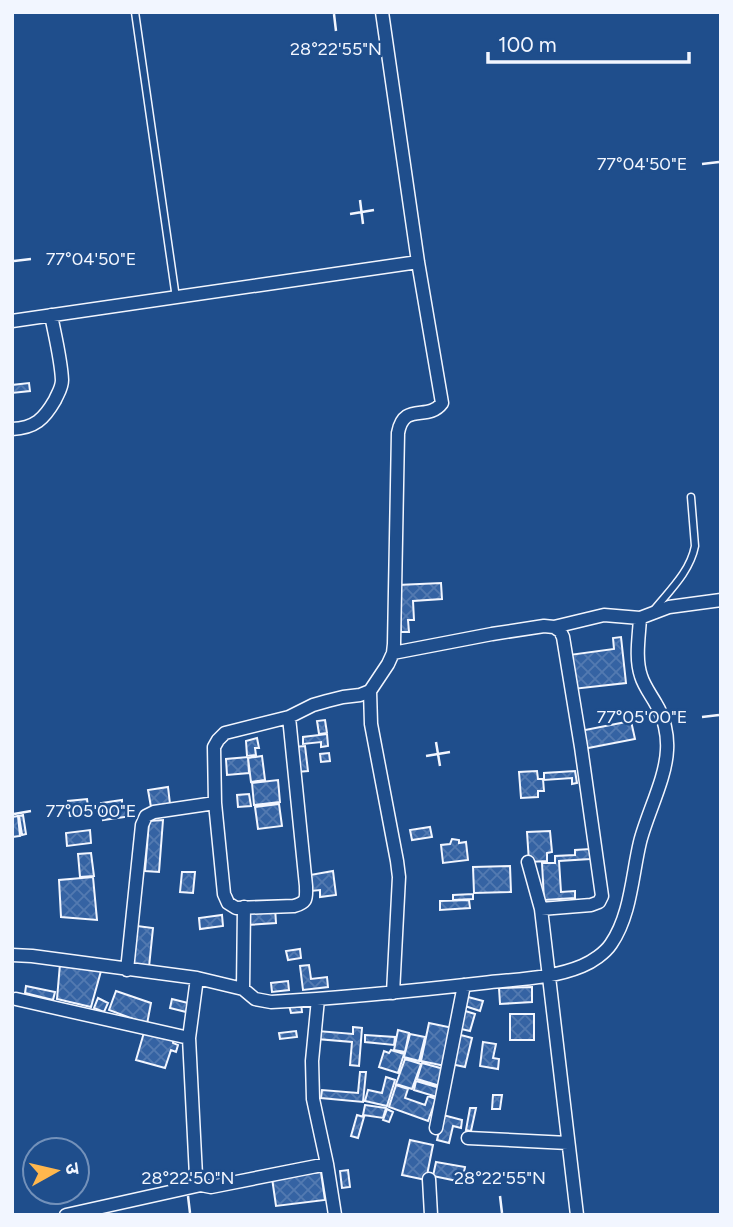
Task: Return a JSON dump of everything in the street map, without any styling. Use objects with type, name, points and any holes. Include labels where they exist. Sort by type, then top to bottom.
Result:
[{"type":"street","points":[[382,12],[418,262],[442,403],[433,410],[408,414],[400,424],[393,653],[370,691],[371,724],[398,869],[393,993]]},
{"type":"street","points":[[12,321],[418,262]]},
{"type":"street","points":[[12,429],[23,429],[41,419],[60,391],[62,378],[51,315]]},
{"type":"street","points":[[393,653],[604,615],[646,615],[668,607],[721,600]]},
{"type":"street","points":[[12,955],[197,978],[243,989],[255,999],[271,1002],[464,985],[548,975],[583,966],[602,954],[611,944],[623,918],[641,839],[667,752],[661,713],[641,677],[639,666],[638,654],[646,615]]},
{"type":"street","points":[[541,909],[591,905],[599,902],[602,896],[562,637],[554,626]]},
{"type":"street","points":[[289,717],[306,899],[295,906],[236,908],[228,903],[224,894],[215,803],[214,747],[218,740],[225,733],[289,717],[320,703],[370,691]]},
{"type":"street","points":[[127,970],[142,825],[146,816],[154,812],[215,803]]},
{"type":"street","points":[[528,862],[541,909],[576,1215]]},
{"type":"street","points":[[243,989],[244,907]]},
{"type":"street","points":[[197,978],[189,1038],[196,1176],[201,1185]]},
{"type":"street","points":[[436,1128],[464,985]]},
{"type":"street","points":[[16,999],[189,1038]]},
{"type":"street","points":[[318,999],[312,1061],[313,1099],[335,1215]]},
{"type":"street","points":[[468,1138],[568,1143]]},
{"type":"street","points":[[66,1215],[201,1185],[211,1187],[327,1164]]},
{"type":"street","points":[[429,1179],[431,1215]]},
{"type":"lane","points":[[135,12],[176,298]]},
{"type":"lane","points":[[646,615],[685,571],[694,553],[691,497]]},
{"type":"building","points":[[29,383],[30,391],[12,393],[12,385]]},
{"type":"building","points":[[441,583],[442,599],[413,601],[414,620],[408,620],[409,632],[401,632],[398,585]]},
{"type":"building","points":[[621,637],[626,683],[573,689],[569,655],[614,649],[613,638]]},
{"type":"building","points":[[325,720],[327,733],[319,734],[317,721]]},
{"type":"building","points":[[631,721],[635,739],[583,749],[580,731]]},
{"type":"building","points":[[327,734],[328,746],[321,747],[321,742],[303,744],[303,737]]},
{"type":"building","points":[[257,738],[259,748],[255,748],[256,755],[247,756],[246,741]]},
{"type":"building","points":[[305,746],[308,771],[297,772],[294,747]]},
{"type":"building","points":[[329,753],[330,761],[321,762],[320,754]]},
{"type":"building","points":[[262,756],[265,780],[251,782],[248,758]]},
{"type":"building","points":[[248,757],[249,773],[227,775],[226,759]]},
{"type":"building","points":[[537,771],[538,779],[543,779],[544,791],[538,791],[538,797],[521,798],[519,772]]},
{"type":"building","points":[[575,771],[577,783],[572,784],[572,778],[544,780],[544,773]]},
{"type":"building","points":[[278,780],[280,802],[254,805],[252,783]]},
{"type":"building","points":[[168,787],[170,804],[151,807],[148,790]]},
{"type":"building","points":[[249,794],[251,806],[238,807],[237,795]]},
{"type":"building","points":[[87,799],[89,814],[70,816],[68,801]]},
{"type":"building","points":[[122,800],[122,805],[130,804],[132,816],[103,820],[101,803]]},
{"type":"building","points":[[279,804],[282,826],[258,829],[255,807]]},
{"type":"building","points":[[23,815],[26,834],[22,835],[19,816]]},
{"type":"building","points":[[18,816],[20,836],[12,837],[12,817]]},
{"type":"building","points":[[163,820],[159,872],[145,871],[149,821]]},
{"type":"building","points":[[430,827],[432,837],[412,840],[410,830]]},
{"type":"building","points":[[90,830],[91,843],[67,846],[66,833]]},
{"type":"building","points":[[550,831],[552,852],[547,853],[547,861],[529,862],[527,832]]},
{"type":"building","points":[[452,839],[459,840],[459,843],[466,842],[468,860],[443,863],[441,845],[450,844]]},
{"type":"building","points":[[590,849],[590,859],[559,861],[561,892],[575,891],[575,898],[544,900],[542,863],[555,863],[555,856],[575,855],[575,850]]},
{"type":"building","points":[[91,853],[94,876],[80,877],[78,854]]},
{"type":"building","points":[[510,866],[511,892],[474,893],[473,867]]},
{"type":"building","points":[[333,871],[336,895],[320,897],[320,890],[311,891],[310,875]]},
{"type":"building","points":[[182,872],[195,872],[193,893],[180,892]]},
{"type":"building","points":[[93,877],[97,920],[61,917],[59,880]]},
{"type":"building","points":[[473,894],[473,899],[453,900],[453,895]]},
{"type":"building","points":[[469,900],[470,908],[440,910],[440,901]]},
{"type":"building","points":[[275,907],[276,923],[247,925],[246,908]]},
{"type":"building","points":[[222,915],[223,926],[200,929],[199,918]]},
{"type":"building","points":[[137,926],[153,928],[149,967],[132,965]]},
{"type":"building","points":[[300,949],[301,958],[288,960],[286,951]]},
{"type":"building","points":[[60,964],[101,971],[91,1007],[57,999]]},
{"type":"building","points":[[309,965],[311,979],[327,977],[328,987],[303,990],[300,966]]},
{"type":"building","points":[[288,981],[289,990],[272,992],[271,983]]},
{"type":"building","points":[[26,986],[55,992],[53,1000],[25,993]]},
{"type":"building","points":[[532,987],[532,1002],[500,1004],[499,988]]},
{"type":"building","points":[[116,991],[151,1003],[147,1024],[109,1010]]},
{"type":"building","points":[[468,997],[483,1001],[480,1011],[465,1006]]},
{"type":"building","points":[[98,998],[108,1003],[104,1012],[94,1008]]},
{"type":"building","points":[[172,999],[188,1003],[186,1012],[170,1008]]},
{"type":"building","points":[[301,1003],[302,1012],[291,1013],[289,1005]]},
{"type":"building","points":[[462,1010],[475,1014],[470,1031],[457,1028]]},
{"type":"building","points":[[510,1014],[534,1014],[534,1040],[510,1040]]},
{"type":"building","points":[[429,1023],[453,1028],[445,1066],[421,1061]]},
{"type":"building","points":[[353,1027],[362,1028],[359,1066],[350,1065],[352,1042],[317,1039],[318,1031],[353,1034]]},
{"type":"building","points":[[145,1029],[174,1038],[173,1043],[178,1045],[176,1052],[171,1050],[165,1068],[136,1060]]},
{"type":"building","points":[[398,1030],[409,1033],[405,1052],[394,1050]]},
{"type":"building","points":[[296,1031],[297,1037],[280,1039],[279,1033]]},
{"type":"building","points":[[410,1034],[425,1037],[419,1061],[404,1057]]},
{"type":"building","points":[[457,1034],[472,1038],[465,1067],[451,1064]]},
{"type":"building","points":[[365,1035],[395,1037],[394,1045],[365,1042]]},
{"type":"building","points":[[483,1042],[496,1044],[493,1058],[499,1059],[498,1069],[480,1066]]},
{"type":"building","points":[[391,1050],[404,1054],[398,1073],[379,1067],[384,1051],[389,1053]]},
{"type":"building","points":[[405,1059],[421,1064],[412,1089],[396,1084]]},
{"type":"building","points":[[422,1063],[444,1069],[440,1086],[417,1079]]},
{"type":"building","points":[[360,1072],[366,1072],[363,1102],[321,1098],[322,1090],[358,1093]]},
{"type":"building","points":[[386,1077],[395,1080],[387,1106],[365,1101],[368,1090],[382,1093]]},
{"type":"building","points":[[416,1081],[440,1088],[437,1097],[414,1090]]},
{"type":"building","points":[[396,1085],[408,1089],[405,1098],[425,1105],[428,1096],[436,1099],[428,1121],[389,1107]]},
{"type":"building","points":[[493,1095],[502,1095],[500,1109],[492,1109]]},
{"type":"building","points":[[365,1105],[386,1108],[383,1118],[363,1115]]},
{"type":"building","points":[[470,1108],[476,1108],[471,1131],[466,1130]]},
{"type":"building","points":[[387,1109],[393,1112],[389,1122],[383,1120]]},
{"type":"building","points":[[357,1115],[364,1117],[358,1138],[351,1136]]},
{"type":"building","points":[[443,1115],[462,1120],[461,1128],[453,1126],[449,1143],[437,1140]]},
{"type":"building","points":[[410,1140],[433,1145],[426,1180],[402,1175]]},
{"type":"building","points":[[436,1162],[465,1167],[462,1182],[433,1176]]},
{"type":"building","points":[[348,1170],[350,1187],[342,1188],[340,1171]]},
{"type":"building","points":[[321,1172],[325,1200],[276,1206],[272,1178]]}]
